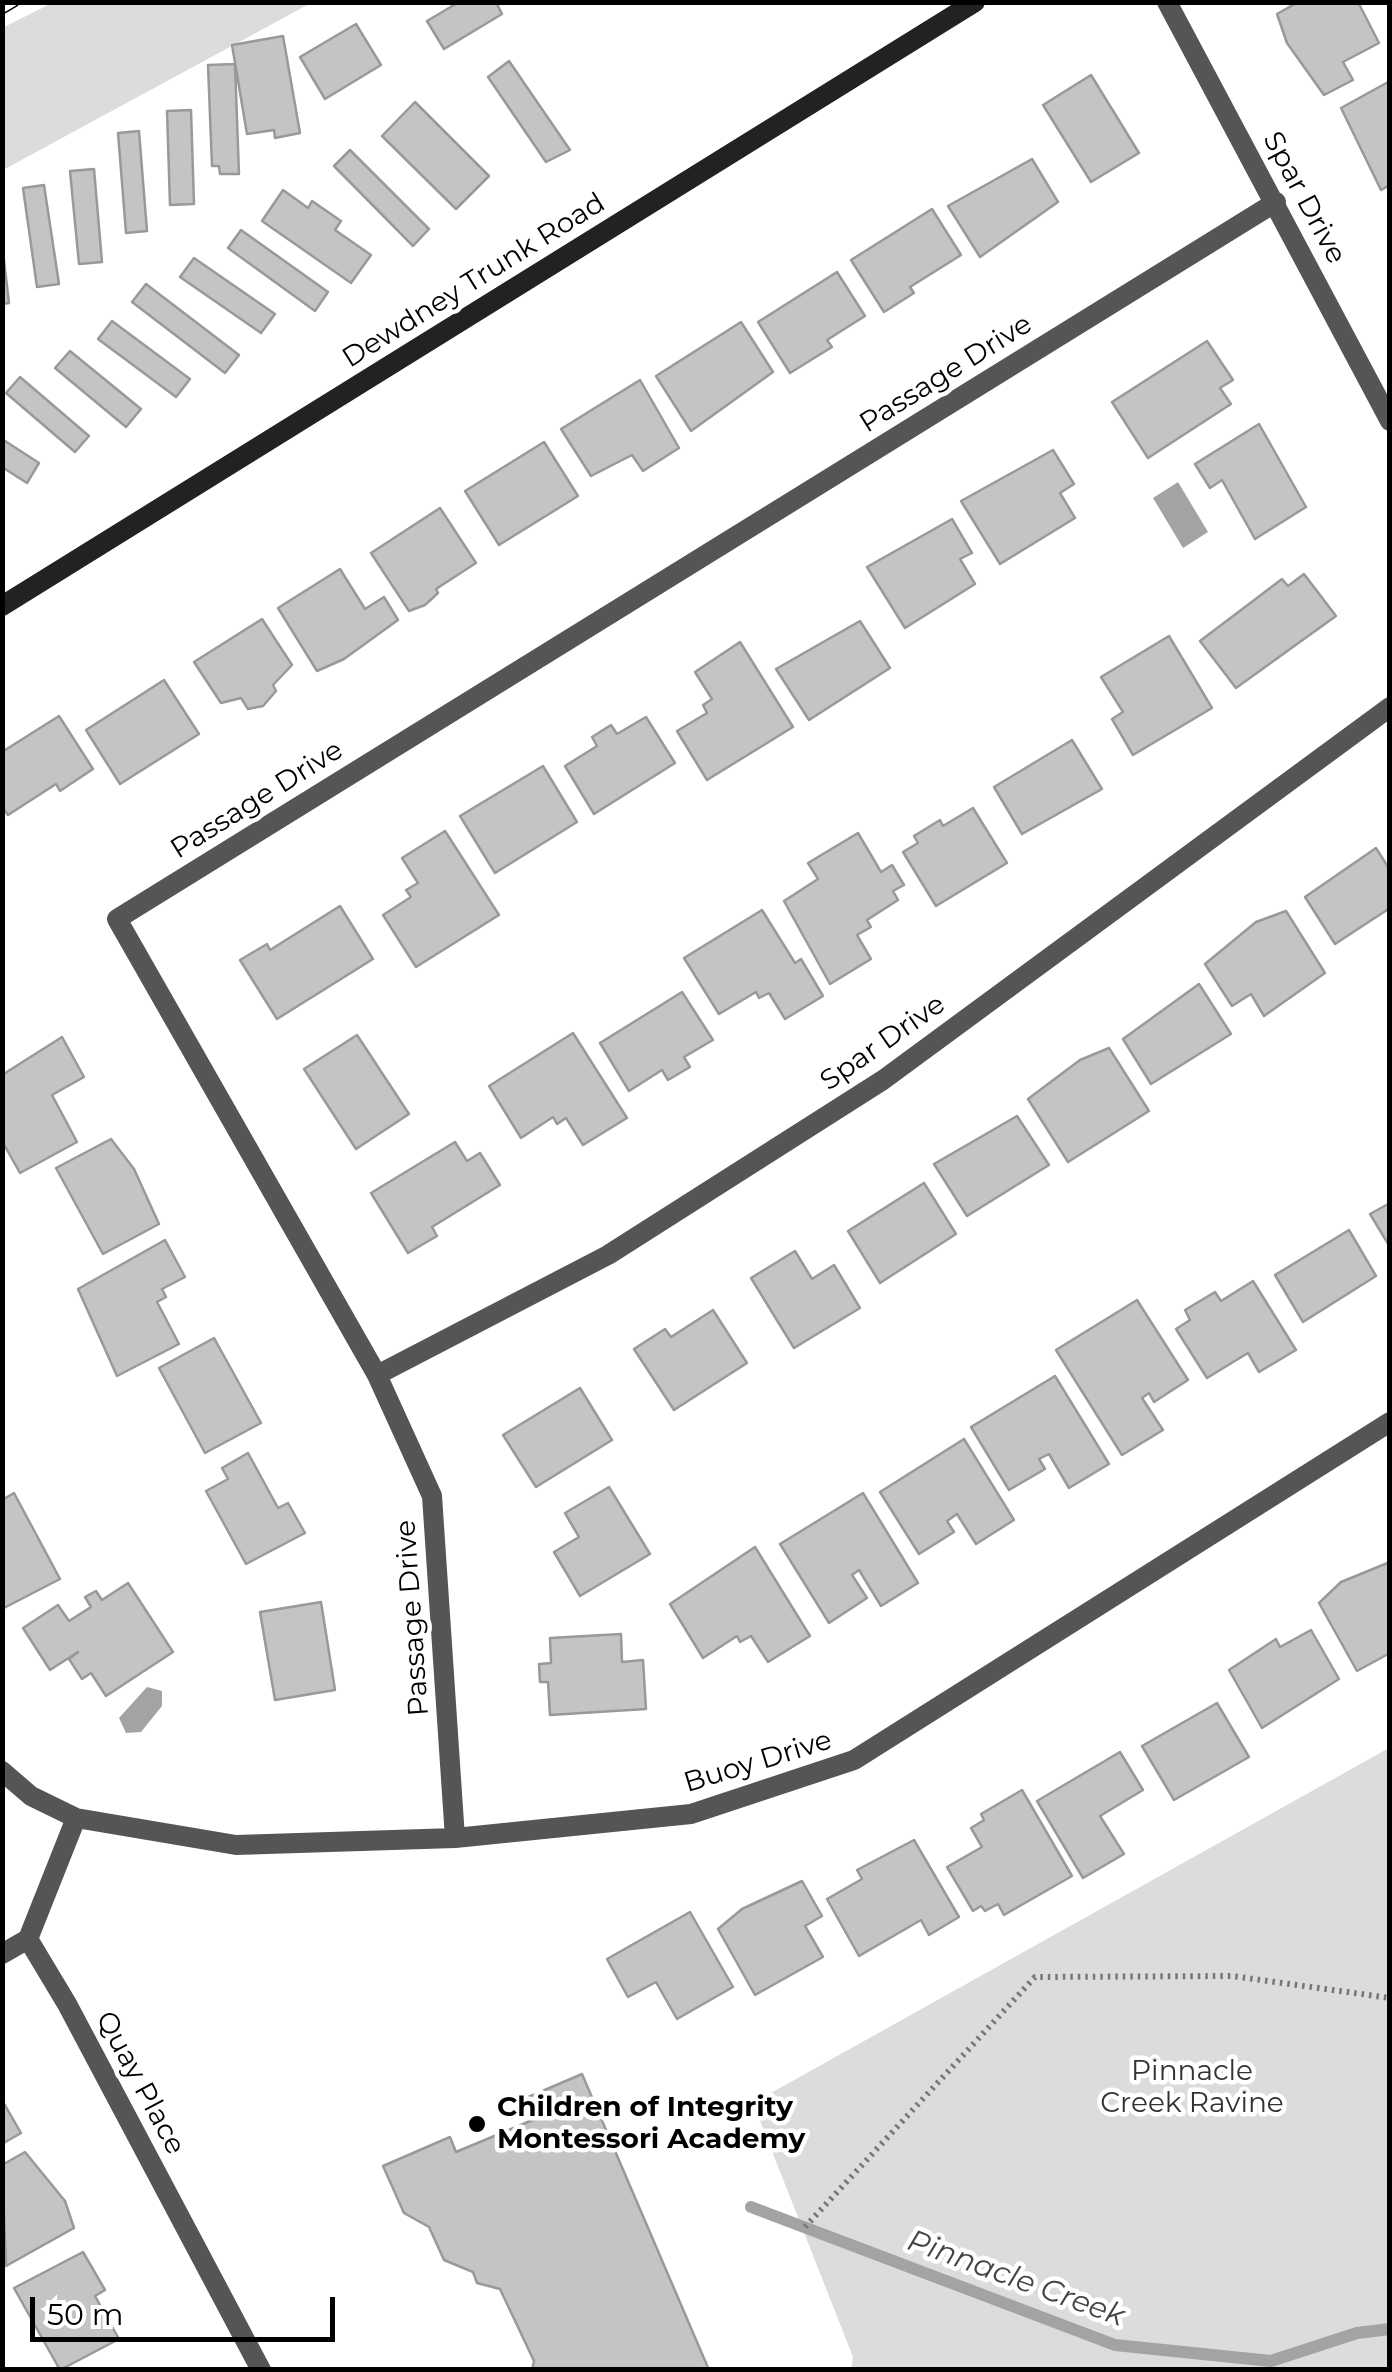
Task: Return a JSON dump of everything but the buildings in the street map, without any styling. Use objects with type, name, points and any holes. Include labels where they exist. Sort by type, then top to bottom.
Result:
[{"type":"main road","name":"Dewdney Trunk Road","points":[[2,606],[974,2]]},
{"type":"street","name":"Spar Drive","points":[[1167,2],[1390,421]]},
{"type":"street","name":"Passage Drive","points":[[455,1838],[432,1496],[377,1375],[117,919],[1276,202]]},
{"type":"street","name":"Spar Drive","points":[[377,1375],[608,1254],[883,1080],[1390,708]]},
{"type":"street","name":"Buoy Drive","points":[[2,1771],[31,1796],[76,1818],[236,1845],[455,1838],[691,1814],[854,1760],[1390,1422]]},
{"type":"street","points":[[2,1954],[28,1939],[76,1818]]},
{"type":"street","name":"Quay Place","points":[[28,1939],[67,2004],[262,2370]]},
{"type":"path","points":[[806,2228],[1035,1978],[1232,1976],[1390,1998]]},
{"type":"green space","points":[[52,3],[311,3],[3,170],[2,28]]},
{"type":"green space","name":"Pinnacle Creek Ravine","points":[[1389,1748],[1389,2369],[851,2369],[853,2357],[753,2103]]},
{"type":"shaded area","points":[[1178,482],[1208,532],[1183,548],[1153,498]]},
{"type":"shaded area","points":[[147,1687],[162,1691],[162,1706],[141,1732],[126,1733],[119,1718]]},
{"type":"waterway","name":"Pinnacle Creek","points":[[751,2207],[1115,2345],[1271,2361],[1357,2333],[1390,2329]]},
{"type":"railway","points":[[2,9],[14,2]]},
{"type":"place","name":"Children of Integrity Montessori Academy","points":[[477,2124]]}]
